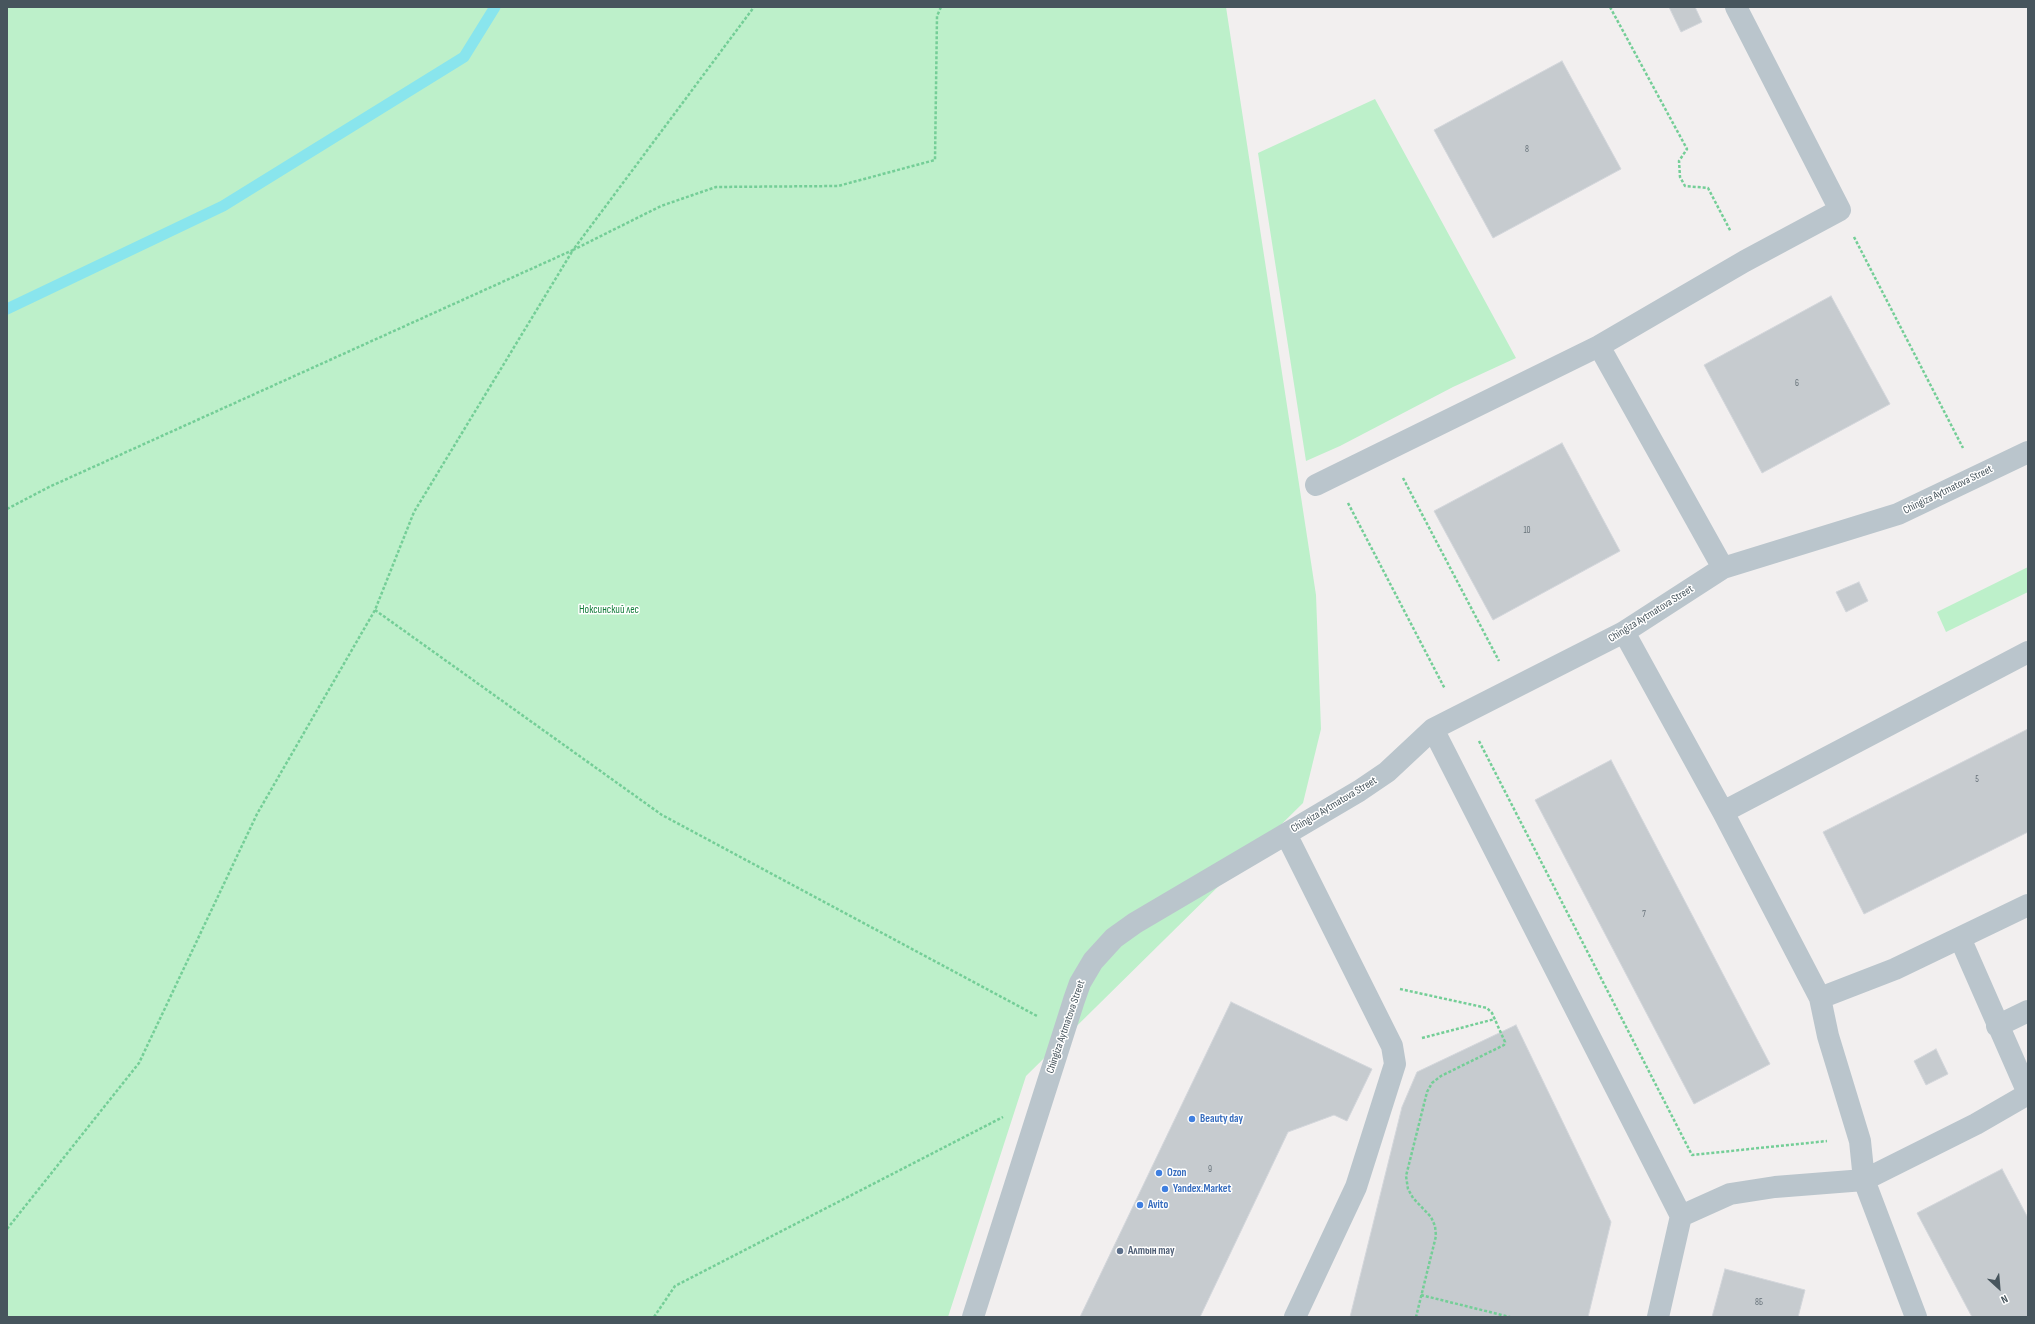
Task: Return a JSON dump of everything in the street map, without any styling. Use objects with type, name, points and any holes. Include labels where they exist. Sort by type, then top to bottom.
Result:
[{"type":"street","points":[[1325,481],[1599,346],[1746,261],[1840,210],[1736,7]]},
{"type":"street","points":[[1599,346],[1723,568]]},
{"type":"street","name":"Chingiza Aytmatova Street","points":[[972,1317],[1080,983],[1093,960],[1114,938],[1135,923],[1375,781],[1433,729],[1624,632],[1723,568],[1898,514],[2028,452]]},
{"type":"street","points":[[1624,632],[1723,812],[1820,998],[1828,1036],[1859,1138],[1864,1180],[1916,1317]]},
{"type":"street","points":[[1723,812],[2028,652]]},
{"type":"street","points":[[1433,729],[1681,1216],[1658,1317]]},
{"type":"street","points":[[1286,834],[1392,1046],[1395,1057],[1394,1072],[1358,1180],[1348,1205],[1294,1317]]},
{"type":"street","points":[[1820,998],[1895,969],[2028,905]]},
{"type":"street","points":[[1681,1216],[1730,1194],[1775,1187],[1864,1180],[1976,1124],[2028,1093],[1997,1026],[1960,938]]},
{"type":"street","points":[[1997,1026],[2028,1011]]},
{"type":"path","points":[[7,1229],[139,1064],[257,814],[375,610],[414,512],[573,250],[754,7]]},
{"type":"path","points":[[7,509],[49,487],[573,250],[661,206],[716,188],[838,186],[934,160],[937,16],[941,7]]},
{"type":"path","points":[[1610,7],[1687,149],[1679,161],[1680,177],[1685,186],[1708,188],[1746,261]]},
{"type":"path","points":[[1840,210],[1977,476]]},
{"type":"path","points":[[1388,449],[1513,688]]},
{"type":"path","points":[[1325,481],[1459,715],[1476,734],[1692,1155],[1859,1138]]},
{"type":"path","points":[[375,610],[662,815],[1064,1030]]},
{"type":"path","points":[[1359,980],[1484,1007],[1489,1010],[1495,1019],[1505,1039],[1504,1045],[1441,1076],[1432,1083],[1427,1092],[1406,1176],[1408,1189],[1413,1198],[1431,1217],[1435,1226],[1436,1236],[1416,1317]]},
{"type":"path","points":[[1392,1046],[1495,1019]]},
{"type":"path","points":[[654,1317],[675,1286],[1042,1097]]},
{"type":"path","points":[[1421,1295],[1510,1317]]},
{"type":"green space","name":"Ноксинский лес","points":[[7,7],[1226,7],[1316,595],[1321,729],[1303,803],[1026,1076],[948,1317],[7,1317]]},
{"type":"green space","points":[[1375,99],[1516,358],[1453,387],[1340,446],[1306,461],[1258,153]]},
{"type":"green space","points":[[2028,567],[2028,592],[1946,632],[1937,612]]},
{"type":"building","points":[[1669,7],[1695,7],[1702,22],[1681,32]]},
{"type":"building","points":[[1562,61],[1621,169],[1493,238],[1434,130]]},
{"type":"building","points":[[1831,296],[1890,404],[1762,473],[1704,365]]},
{"type":"building","points":[[1562,443],[1620,551],[1493,620],[1434,511]]},
{"type":"building","points":[[1859,582],[1868,601],[1846,612],[1836,592]]},
{"type":"building","points":[[2028,729],[2028,832],[1864,914],[1823,832]]},
{"type":"building","points":[[1611,760],[1770,1064],[1694,1104],[1535,800]]},
{"type":"building","points":[[1231,1002],[1372,1069],[1347,1121],[1334,1115],[1288,1132],[1200,1317],[1080,1317]]},
{"type":"building","points":[[1516,1025],[1611,1222],[1588,1317],[1350,1317],[1402,1107],[1417,1072]]},
{"type":"building","points":[[1936,1049],[1948,1074],[1926,1085],[1914,1061]]},
{"type":"building","points":[[2002,1169],[2028,1218],[2028,1317],[1972,1317],[1917,1213]]},
{"type":"building","points":[[1725,1269],[1805,1290],[1798,1317],[1712,1317]]},
{"type":"waterway","points":[[7,309],[223,206],[464,57],[495,7]]},
{"type":"place","name":"Beauty day","points":[[1192,1119]]},
{"type":"place","name":"Ozon","points":[[1159,1173]]},
{"type":"place","name":"Yandex.Market","points":[[1165,1189]]},
{"type":"place","name":"Avito","points":[[1140,1205]]},
{"type":"place","name":"Алтын тау","points":[[1120,1251]]}]
